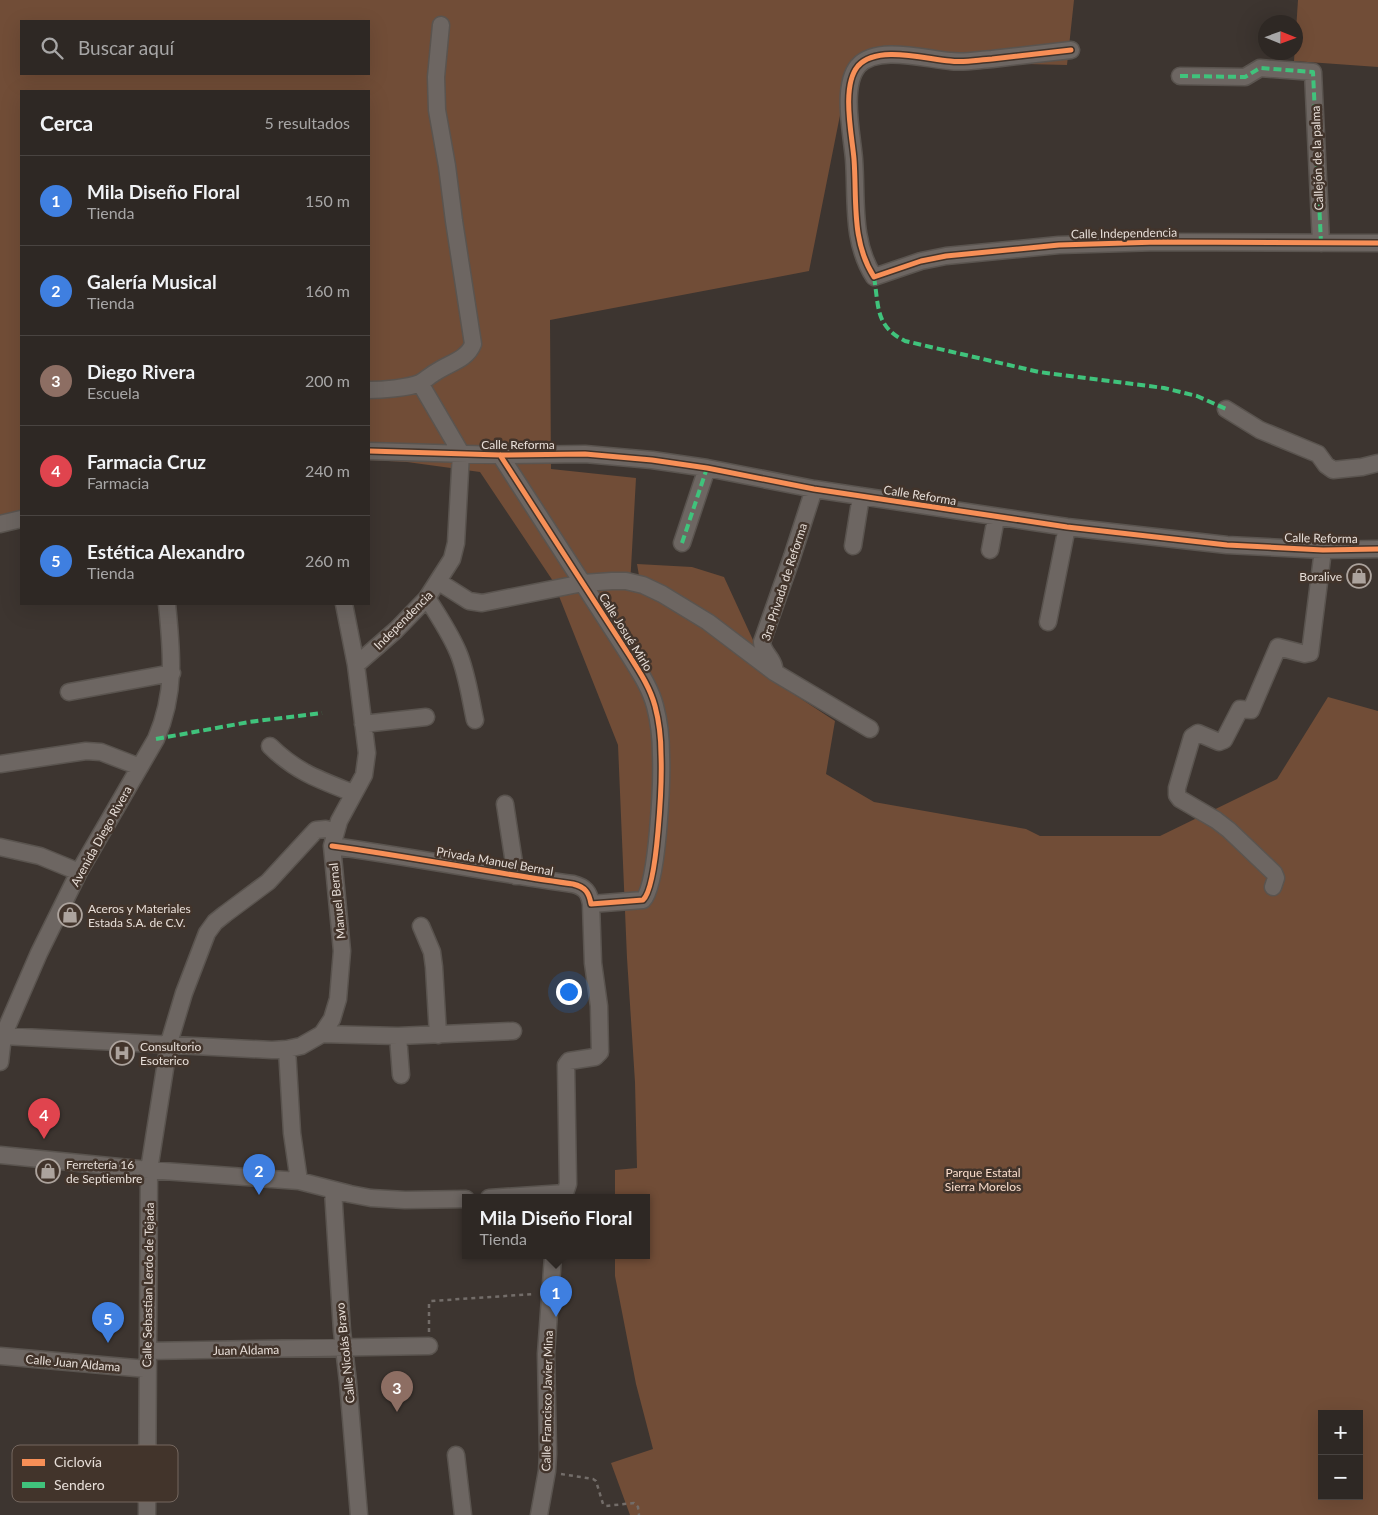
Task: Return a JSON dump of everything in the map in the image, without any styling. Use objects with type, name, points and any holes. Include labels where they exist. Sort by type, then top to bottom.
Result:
[{"type":"street","points":[[370,390],[384,390],[420,383],[435,372],[465,356],[471,351],[473,344],[437,110],[436,77],[441,25]]},
{"type":"street","name":"Calle Independencia","points":[[1071,50],[973,62],[952,62],[886,55],[867,60],[858,67],[852,77],[849,106],[854,162],[855,204],[861,252],[874,277],[921,261],[946,256],[1059,245],[1158,242],[1378,243]]},
{"type":"street","name":"Callejón de la palma","points":[[1180,76],[1245,77],[1260,68],[1310,71],[1314,74],[1321,244]]},
{"type":"street","points":[[420,383],[460,454]]},
{"type":"street","points":[[1226,409],[1267,434],[1318,454],[1326,465],[1333,470],[1378,463]]},
{"type":"street","name":"Calle Reforma","points":[[370,451],[500,455],[585,454],[652,460],[707,468],[814,489],[996,518],[1067,527],[1227,545],[1323,550],[1378,549]]},
{"type":"street","name":"Independencia","points":[[356,665],[396,630],[427,598],[439,582],[455,551],[460,454]]},
{"type":"street","name":"Calle Josué Mirlo","points":[[500,455],[646,682],[655,705],[662,756],[656,847],[650,889],[647,896],[642,900],[591,904]]},
{"type":"street","points":[[682,543],[707,468]]},
{"type":"street","name":"3ra Privada de Reforma","points":[[774,672],[772,661],[764,650],[762,642],[814,489]]},
{"type":"street","points":[[853,546],[861,496]]},
{"type":"street","points":[[990,550],[996,518]]},
{"type":"street","points":[[0,524],[20,519]]},
{"type":"street","points":[[1048,622],[1067,527]]},
{"type":"street","points":[[1273,887],[1276,878],[1274,873],[1229,830],[1216,820],[1180,799],[1177,795],[1177,788],[1192,737],[1198,733],[1218,742],[1224,740],[1240,709],[1251,710],[1278,647],[1305,654],[1310,653],[1323,550]]},
{"type":"street","points":[[439,582],[469,601],[482,603],[583,582],[626,581],[643,585],[662,594],[708,622],[774,672],[870,729]]},
{"type":"street","points":[[427,598],[450,634],[458,653],[465,673],[475,720]]},
{"type":"street","name":"Avenida Diego Rivera","points":[[0,1062],[1,1035],[39,953],[79,872],[140,767],[164,721],[170,696],[172,673],[172,646],[167,605]]},
{"type":"street","points":[[333,839],[364,775],[367,753],[356,665],[344,605]]},
{"type":"street","points":[[69,692],[172,673]]},
{"type":"street","points":[[363,724],[426,717]]},
{"type":"street","points":[[270,746],[293,767],[305,774],[354,793]]},
{"type":"street","points":[[0,764],[86,750],[101,752],[140,767]]},
{"type":"street","points":[[505,804],[516,876]]},
{"type":"street","name":"Calle Sebastian Lerdo de Tejada","points":[[147,1445],[149,1170],[169,1043],[184,993],[207,933],[215,922],[268,882],[316,830],[321,828],[333,839]]},
{"type":"street","name":"Privada Manuel Bernal","points":[[333,839],[401,855],[582,886],[590,896],[591,904]]},
{"type":"street","name":"Manuel Bernal","points":[[322,1034],[332,1019],[338,999],[342,951],[333,839]]},
{"type":"street","points":[[0,847],[40,856],[79,872]]},
{"type":"street","points":[[563,1194],[568,1184],[566,1065],[569,1061],[595,1057],[600,1052],[599,1006],[593,962],[591,904]]},
{"type":"street","points":[[422,926],[432,952],[438,1035]]},
{"type":"street","points":[[1,1035],[287,1049],[301,1046],[322,1034],[398,1036],[513,1031]]},
{"type":"street","points":[[398,1036],[401,1075]]},
{"type":"street","points":[[287,1049],[292,1134],[299,1180]]},
{"type":"street","points":[[0,1155],[149,1170],[299,1180],[371,1198],[405,1200],[462,1199]]},
{"type":"street","name":"Calle Nicolás Bravo","points":[[333,1190],[344,1349],[359,1515]]},
{"type":"street","name":"Calle Francisco Javier Mina","points":[[539,1515],[547,1472],[548,1454],[546,1354],[553,1259]]},
{"type":"street","name":"Juan Aldama","points":[[148,1351],[429,1346]]},
{"type":"street","name":"Calle Juan Aldama","points":[[0,1356],[147,1369]]},
{"type":"street","points":[[456,1455],[463,1515]]},
{"type":"street","name":"Calle Sebastian Lerdo de Tejada","points":[[147,1502],[147,1515]]},
{"type":"path","points":[[429,1346],[430,1302],[550,1294]]},
{"type":"path","points":[[547,1472],[591,1478],[596,1481],[602,1503],[606,1506],[634,1503],[638,1507],[639,1515]]},
{"type":"green space","name":"Parque Estatal Sierra Morelos","points":[[0,0],[1074,0],[1067,65],[851,60],[809,271],[550,320],[551,469],[636,478],[630,586],[642,593],[637,564],[692,567],[724,577],[764,664],[766,676],[835,721],[826,774],[874,802],[1026,829],[1040,836],[1160,836],[1277,779],[1328,697],[1378,711],[1378,1515],[630,1515],[611,1463],[653,1449],[636,1384],[615,1276],[615,1259],[650,1259],[650,1194],[615,1194],[615,1170],[637,1168],[635,1082],[627,958],[618,745],[553,581],[480,472],[407,462],[370,460],[370,90],[20,90],[20,518],[0,524]]},
{"type":"green space","points":[[1298,0],[1378,0],[1378,67],[1294,61],[1303,60],[1303,15],[1297,15]]},
{"type":"marked path","points":[[1180,76],[1245,77],[1260,68],[1313,72],[1321,243]]},
{"type":"marked path","points":[[874,277],[878,306],[883,322],[888,329],[905,341],[1039,372],[1164,388],[1197,396],[1226,409]]},
{"type":"marked path","points":[[682,543],[707,468]]},
{"type":"marked path","points":[[156,739],[249,722],[322,713]]},
{"type":"cycle path","points":[[1071,50],[960,62],[915,56],[889,55],[877,56],[866,60],[858,66],[853,75],[849,98],[856,220],[862,249],[874,277],[921,261],[946,256],[1059,245],[1158,242],[1378,243]]},
{"type":"cycle path","points":[[370,451],[500,455],[585,454],[652,460],[707,468],[814,489],[1067,527],[1227,545],[1323,550],[1378,549]]},
{"type":"cycle path","points":[[332,846],[573,884],[586,891],[591,904],[643,900],[648,891],[656,854],[661,786],[660,736],[653,699],[637,667],[500,455]]},
{"type":"place","name":"Boralive","points":[[1359,576]]},
{"type":"place","name":"Aceros y Materiales Estada S.A. de C.V.","points":[[70,915]]},
{"type":"place","name":"Consultorio Esoterico","points":[[122,1053]]},
{"type":"place","name":"Farmacia Cruz","points":[[44,1139]]},
{"type":"place","name":"Ferretería 16 de Septiembre","points":[[48,1171]]},
{"type":"place","name":"Galería Musical","points":[[259,1195]]},
{"type":"place","name":"Mila Diseño Floral","points":[[556,1317]]},
{"type":"place","name":"Estética Alexandro","points":[[108,1343]]},
{"type":"place","name":"Diego Rivera","points":[[397,1412]]}]
